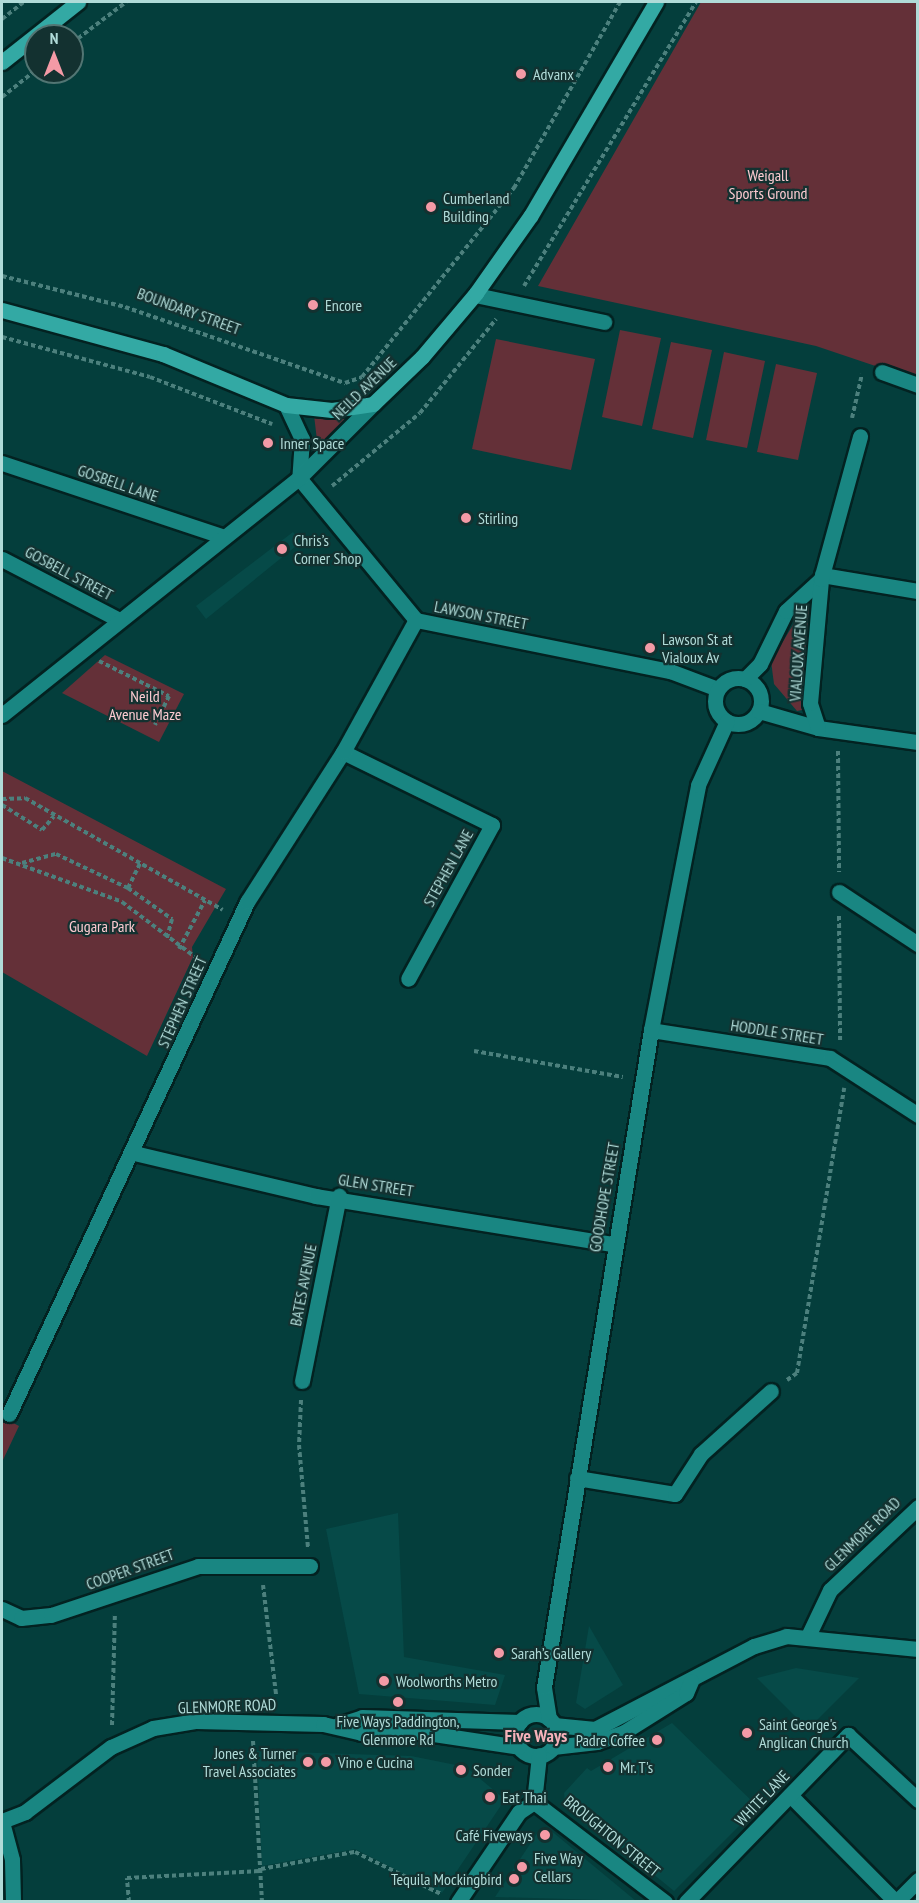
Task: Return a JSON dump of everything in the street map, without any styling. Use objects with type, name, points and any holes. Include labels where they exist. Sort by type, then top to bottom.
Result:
[{"type":"main road","points":[[2,62],[78,2]]},
{"type":"main road","name":"NEILD AVENUE","points":[[373,404],[422,357],[475,295],[531,215],[656,2]]},
{"type":"main road","points":[[2,310],[163,354],[286,405],[332,410],[373,404]]},
{"type":"street","points":[[475,295],[604,322]]},
{"type":"street","points":[[882,372],[918,386]]},
{"type":"street","name":"NEILD AVENUE","points":[[2,715],[299,478],[373,404]]},
{"type":"street","points":[[286,405],[302,439],[299,478]]},
{"type":"street","name":"VIALOUX AVENUE","points":[[818,728],[810,704],[821,577],[860,436]]},
{"type":"street","name":"GOSBELL LANE","points":[[2,463],[224,537]]},
{"type":"street","name":"LAWSON STREET","points":[[299,478],[416,620],[670,671],[718,689]]},
{"type":"street","name":"GOSBELL STREET","points":[[2,559],[119,620]]},
{"type":"street","points":[[821,577],[918,591]]},
{"type":"street","name":"VIALOUX AVENUE","points":[[745,679],[760,664],[786,611],[821,577]]},
{"type":"street","name":"STEPHEN STREET","points":[[9,1414],[134,1153],[239,919],[343,752],[416,620]]},
{"type":"street","points":[[745,679],[761,696],[759,711],[745,723],[727,721],[715,704],[718,689],[730,680],[745,679]]},
{"type":"street","points":[[759,711],[818,728],[918,742]]},
{"type":"street","name":"GOODHOPE STREET","points":[[534,1750],[551,1722],[544,1687],[614,1244],[651,1030],[698,785],[727,721]]},
{"type":"street","name":"STEPHEN LANE","points":[[343,752],[492,825],[408,979]]},
{"type":"street","points":[[839,892],[918,944]]},
{"type":"street","name":"HODDLE STREET","points":[[651,1030],[830,1058],[918,1114]]},
{"type":"street","name":"GLEN STREET","points":[[134,1153],[316,1196],[339,1196],[614,1244]]},
{"type":"street","name":"BATES AVENUE","points":[[302,1381],[339,1196]]},
{"type":"street","points":[[577,1478],[675,1494],[700,1454],[771,1390]]},
{"type":"street","name":"GLENMORE ROAD","points":[[338,1725],[362,1717],[522,1720],[595,1729],[769,1640],[808,1634],[830,1590],[918,1507]]},
{"type":"street","name":"COOPER STREET","points":[[2,1609],[21,1618],[51,1615],[176,1570],[263,1563],[310,1566]]},
{"type":"street","points":[[808,1634],[918,1649]]},
{"type":"street","name":"GLENMORE ROAD","points":[[2,1822],[25,1812],[111,1747],[153,1728],[195,1721],[338,1725],[361,1733],[420,1732],[534,1750],[597,1742],[624,1732],[686,1693],[692,1681]]},
{"type":"street","name":"GOODHOPE STREET","points":[[522,1720],[544,1687]]},
{"type":"street","points":[[452,1899],[519,1812],[534,1802],[534,1750],[522,1720]]},
{"type":"street","name":"WHITE LANE","points":[[686,1902],[848,1735],[918,1800]]},
{"type":"street","points":[[790,1795],[903,1899],[918,1880]]},
{"type":"street","name":"BROUGHTON STREET","points":[[534,1802],[662,1901]]},
{"type":"street","points":[[2,1822],[12,1860],[14,1902]]},
{"type":"path","points":[[2,19],[24,2]]},
{"type":"path","points":[[84,34],[126,2]]},
{"type":"path","name":"NEILD AVENUE","points":[[362,377],[514,188],[620,2]]},
{"type":"path","points":[[2,97],[24,80]]},
{"type":"path","name":"BOUNDARY STREET","points":[[2,276],[125,307],[345,383],[362,377]]},
{"type":"path","points":[[2,337],[150,377],[280,427]]},
{"type":"path","points":[[860,436],[850,416],[863,372],[882,372]]},
{"type":"path","points":[[82,652],[170,696],[155,725]]},
{"type":"path","points":[[2,799],[25,798],[239,919]]},
{"type":"path","points":[[2,805],[42,830],[54,816]]},
{"type":"path","points":[[22,863],[56,854],[129,888],[172,919],[167,938]]},
{"type":"path","points":[[2,858],[22,863],[122,903],[179,949],[217,967]]},
{"type":"path","points":[[129,888],[140,863]]},
{"type":"path","points":[[179,949],[205,900]]},
{"type":"path","points":[[474,1051],[642,1080]]},
{"type":"path","points":[[797,1373],[847,1070]]},
{"type":"path","points":[[300,1417],[310,1566]]},
{"type":"path","points":[[263,1563],[276,1694]]},
{"type":"path","points":[[113,1699],[115,1610]]},
{"type":"path","points":[[252,1740],[262,1902]]},
{"type":"path","points":[[129,1902],[128,1878],[261,1870],[355,1851],[452,1899]]},
{"type":"shaded area","points":[[293,532],[301,542],[206,619],[196,606]]},
{"type":"shaded area","points":[[398,1513],[404,1657],[505,1675],[495,1705],[359,1694],[326,1529]]},
{"type":"shaded area","points":[[589,1626],[623,1685],[585,1709],[576,1703]]},
{"type":"shaded area","points":[[796,1668],[859,1678],[808,1729],[757,1678]]},
{"type":"shaded area","points":[[672,1723],[758,1807],[674,1891],[565,1802],[564,1793],[587,1768],[591,1771]]},
{"type":"shaded area","points":[[257,1751],[411,1756],[466,1767],[502,1797],[502,1804],[442,1893],[355,1849],[262,1866]]},
{"type":"shaded area","points":[[540,1829],[549,1829],[636,1901],[495,1897]]},
{"type":"green space","name":"Weigall Sports Ground","points":[[701,2],[917,2],[917,380],[816,346],[538,286]]},
{"type":"green space","points":[[620,330],[661,338],[642,426],[602,417]]},
{"type":"green space","points":[[496,339],[595,359],[571,470],[472,449]]},
{"type":"green space","points":[[671,342],[712,350],[693,438],[652,429]]},
{"type":"green space","points":[[724,352],[765,361],[747,448],[706,440]]},
{"type":"green space","points":[[776,364],[817,373],[798,460],[757,452]]},
{"type":"green space","points":[[314,415],[332,419],[351,417],[318,449]]},
{"type":"green space","points":[[810,597],[802,710],[797,711],[774,684],[771,661]]},
{"type":"green space","name":"Neild Avenue Maze","points":[[105,655],[184,694],[159,742],[62,693]]},
{"type":"green space","name":"Gugara Park","points":[[2,771],[226,889],[192,947],[193,957],[147,1056],[2,972]]},
{"type":"green space","points":[[2,1417],[19,1426],[2,1462]]},
{"type":"place","name":"Advanx","points":[[521,74]]},
{"type":"place","name":"Cumberland Building","points":[[431,207]]},
{"type":"place","name":"Encore","points":[[313,305]]},
{"type":"place","name":"Inner Space","points":[[268,443]]},
{"type":"place","name":"Stirling","points":[[466,518]]},
{"type":"place","name":"Chris’s Corner Shop","points":[[282,549]]},
{"type":"place","name":"Lawson St at Vialoux Av","points":[[650,648]]},
{"type":"place","name":"Sarah’s Gallery","points":[[499,1653]]},
{"type":"place","name":"Woolworths Metro","points":[[384,1681]]},
{"type":"place","name":"Five Ways Paddington, Glenmore Rd","points":[[398,1702]]},
{"type":"place","name":"Saint George's Anglican Church","points":[[747,1733]]},
{"type":"place","name":"Padre Coffee","points":[[657,1740]]},
{"type":"place","name":"Jones & Turner Travel Associates","points":[[308,1762]]},
{"type":"place","name":"Vino e Cucina","points":[[326,1762]]},
{"type":"place","name":"Mr. T's","points":[[608,1767]]},
{"type":"place","name":"Sonder","points":[[461,1770]]},
{"type":"place","name":"Eat Thai","points":[[490,1797]]},
{"type":"place","name":"Café Fiveways","points":[[545,1835]]},
{"type":"place","name":"Five Way Cellars","points":[[522,1867]]},
{"type":"place","name":"Tequila Mockingbird","points":[[514,1879]]},
{"type":"district","name":"Five Ways","points":[[536,1736]]}]
